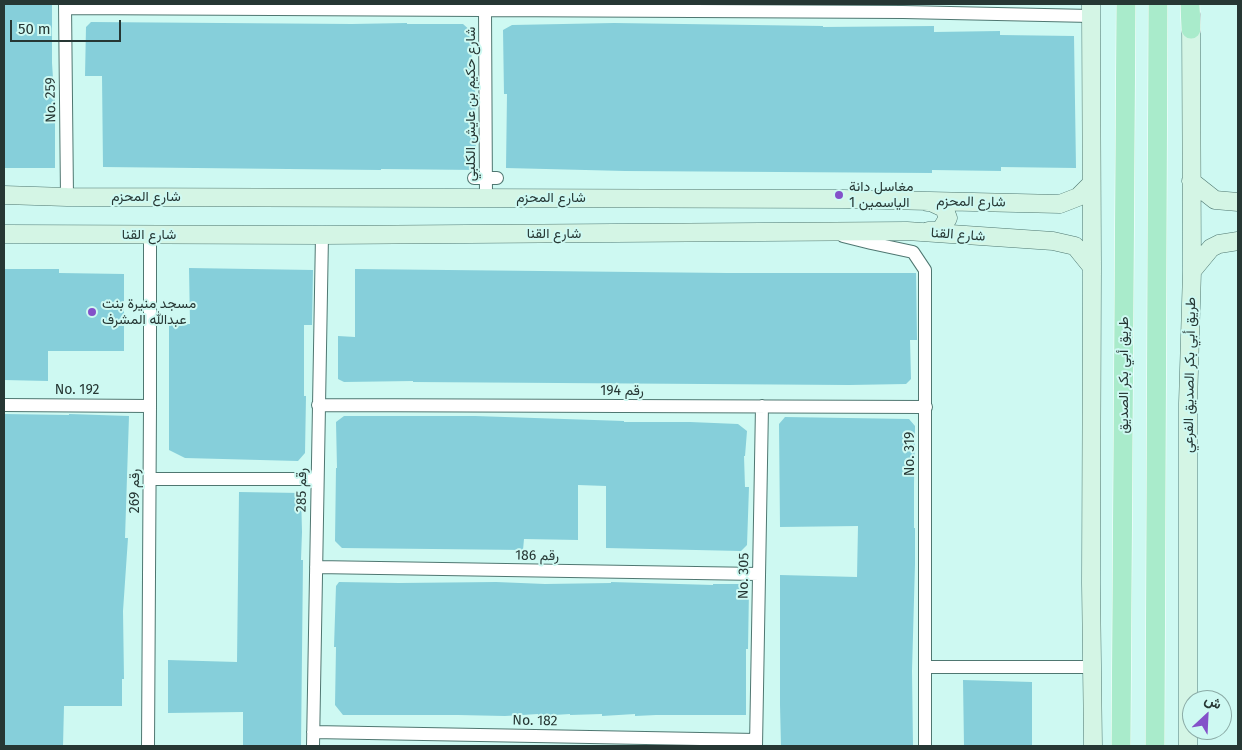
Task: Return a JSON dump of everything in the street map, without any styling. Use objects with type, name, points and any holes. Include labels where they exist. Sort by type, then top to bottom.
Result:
[{"type":"main road","name":"طريق أبي بكر الصديق","points":[[1121,746],[1126,4]]},
{"type":"main road","points":[[1155,746],[1158,4]]},
{"type":"main road","points":[[1190,4],[1190,29]]},
{"type":"street","points":[[65,6],[400,7],[485,10],[569,7],[1095,8],[1091,184],[1093,746]]},
{"type":"street","name":"No. 259","points":[[65,6],[67,197]]},
{"type":"street","name":"شارع حكيم بن عايش الكلبي","points":[[485,10],[486,198]]},
{"type":"street","name":"طريق أبي بكر الصديق الفرعي","points":[[1188,746],[1188,403],[1192,271],[1190,29]]},
{"type":"street","points":[[1191,182],[1214,200],[1238,202]]},
{"type":"street","name":"شارع المحزم","points":[[4,195],[67,197],[843,199],[1060,204],[1078,197],[1091,184]]},
{"type":"street","points":[[843,199],[931,202],[944,208],[948,218],[940,231],[907,231]]},
{"type":"street","name":"شارع القنا","points":[[4,234],[322,235],[907,231],[1054,241],[1075,246],[1092,267]]},
{"type":"street","name":"No. 319","points":[[829,232],[913,252],[925,270],[925,746]]},
{"type":"street","name":"رقم 269","points":[[148,746],[150,235]]},
{"type":"street","name":"رقم 285","points":[[313,746],[322,235]]},
{"type":"street","points":[[1192,271],[1211,248],[1219,244],[1238,241]]},
{"type":"street","name":"No. 192","points":[[4,405],[150,406]]},
{"type":"street","name":"رقم 194","points":[[318,405],[926,407]]},
{"type":"street","name":"No. 305","points":[[756,743],[762,406]]},
{"type":"street","points":[[150,479],[317,479]]},
{"type":"street","name":"رقم 186","points":[[316,567],[759,574]]},
{"type":"street","points":[[925,667],[1093,667]]},
{"type":"street","name":"No. 182","points":[[313,732],[756,743]]},
{"type":"building","points":[[4,4],[52,4],[55,168],[4,168]]},
{"type":"building","points":[[91,22],[463,24],[472,32],[471,82],[475,82],[476,170],[103,167],[102,76],[85,76],[86,27]]},
{"type":"building","points":[[614,23],[823,27],[934,26],[934,32],[1000,31],[1000,35],[1074,36],[1076,168],[1001,167],[1001,171],[932,170],[932,173],[625,171],[506,168],[507,94],[504,94],[503,30],[512,25]]},
{"type":"building","points":[[189,268],[313,270],[312,325],[304,325],[305,453],[298,461],[185,458],[169,450],[169,324],[190,324]]},
{"type":"building","points":[[4,269],[59,269],[59,273],[124,274],[124,351],[48,351],[48,381],[4,380]]},
{"type":"building","points":[[355,269],[916,273],[917,340],[910,340],[911,379],[906,384],[849,385],[344,382],[338,379],[338,336],[355,337]]},
{"type":"building","points":[[4,414],[129,416],[125,538],[128,538],[123,611],[124,679],[122,679],[122,706],[64,706],[63,746],[4,746]]},
{"type":"building","points":[[344,416],[475,416],[738,424],[747,431],[744,456],[745,487],[749,487],[747,545],[741,551],[606,548],[606,486],[578,485],[578,540],[524,539],[523,550],[342,548],[335,541],[336,422]]},
{"type":"building","points":[[785,417],[909,419],[915,426],[913,746],[781,746],[780,575],[857,577],[858,526],[780,527],[779,424]]},
{"type":"building","points":[[239,492],[301,493],[301,560],[303,560],[301,746],[243,746],[243,712],[168,713],[168,660],[237,662]]},
{"type":"building","points":[[339,582],[743,584],[749,589],[748,649],[746,649],[746,715],[343,715],[335,705],[336,647],[334,647],[336,586]]},
{"type":"building","points":[[963,680],[1032,682],[1032,746],[964,746]]},
{"type":"place","name":"مغاسل دانة الياسمين 1","points":[[839,195]]},
{"type":"place","name":"مسجد منيرة بنت عبدالله المشرف","points":[[92,312]]}]
